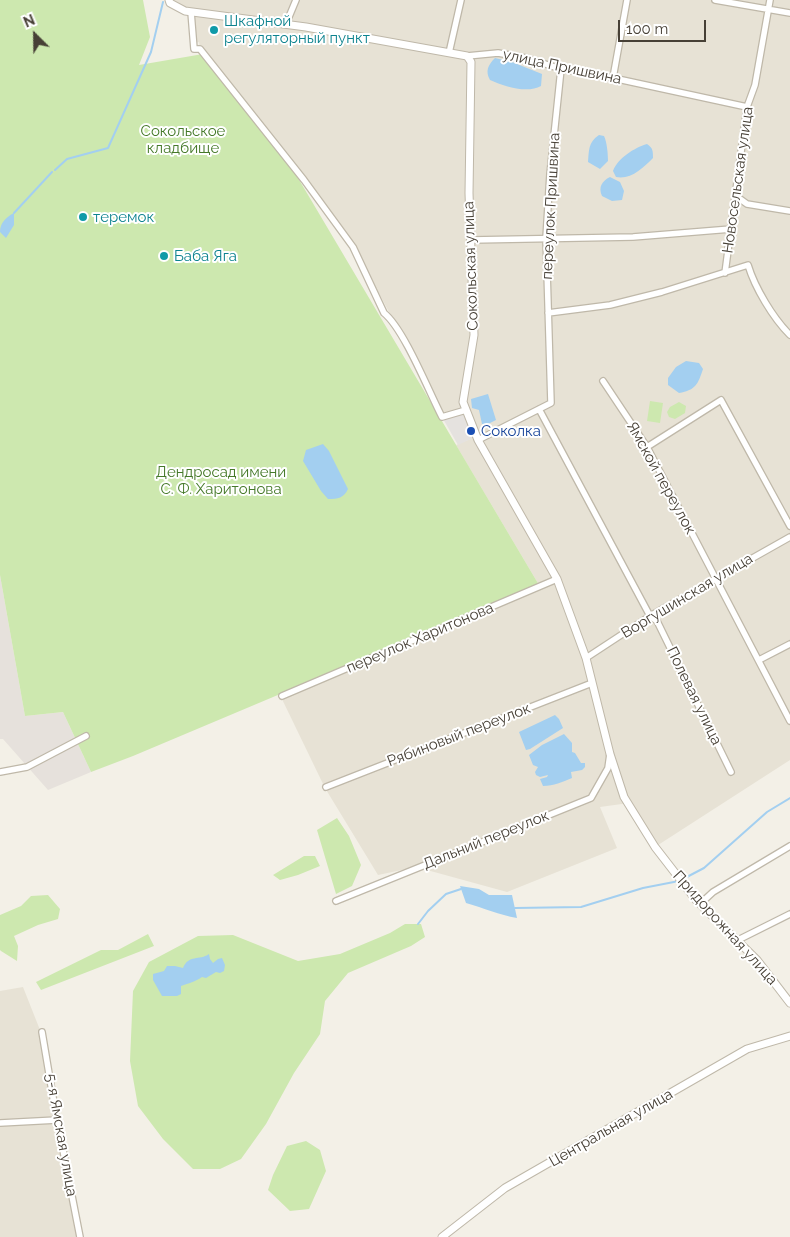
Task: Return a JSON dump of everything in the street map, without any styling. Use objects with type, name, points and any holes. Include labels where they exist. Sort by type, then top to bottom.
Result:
[{"type":"street","points":[[286,24],[296,0]]},
{"type":"street","points":[[449,53],[461,0]]},
{"type":"street","points":[[613,78],[627,0]]},
{"type":"street","points":[[715,0],[790,13]]},
{"type":"street","name":"Новосельская улица","points":[[770,0],[755,85],[747,107],[725,272],[748,265],[751,275],[779,324],[790,335]]},
{"type":"street","name":"улица Пришвина","points":[[169,1],[178,8],[191,12],[286,24],[467,56],[498,53],[526,58],[561,69],[613,78],[747,107]]},
{"type":"street","points":[[191,12],[194,49],[200,49],[304,180],[353,247],[384,313],[391,319],[400,335],[442,417],[466,410]]},
{"type":"street","name":"Сокольская улица","points":[[467,56],[471,62],[469,193],[474,334],[463,402],[478,440],[557,579],[586,658]]},
{"type":"street","name":"переулок Пришвина","points":[[539,409],[551,403],[546,238],[550,174],[561,69]]},
{"type":"street","points":[[736,196],[747,204],[790,211]]},
{"type":"street","points":[[471,240],[633,237],[731,229]]},
{"type":"street","points":[[548,313],[610,305],[662,292],[725,272]]},
{"type":"street","name":"Ямской переулок","points":[[603,381],[647,447],[790,721]]},
{"type":"street","points":[[647,447],[721,400],[790,526]]},
{"type":"street","points":[[478,440],[539,409],[650,616]]},
{"type":"street","name":"Воргушинская улица","points":[[586,658],[650,616],[790,537]]},
{"type":"street","name":"переулок Харитонова","points":[[282,696],[557,579]]},
{"type":"street","name":"Полевая улица","points":[[650,616],[657,621],[730,772]]},
{"type":"street","points":[[759,660],[790,644]]},
{"type":"street","name":"Придорожная улица","points":[[586,658],[610,754],[624,797],[655,847],[678,877],[700,904],[757,960],[790,1003]]},
{"type":"street","name":"Рябиновый переулок","points":[[326,787],[592,683]]},
{"type":"street","points":[[0,772],[27,767],[86,736]]},
{"type":"street","name":"Дальний переулок","points":[[336,901],[591,798],[608,768],[610,754]]},
{"type":"street","points":[[700,904],[713,892],[790,846]]},
{"type":"street","points":[[736,941],[790,914]]},
{"type":"street","name":"5-я Ямская улица","points":[[42,1032],[80,1237]]},
{"type":"street","name":"Центральная улица","points":[[442,1237],[453,1234],[505,1188],[747,1049],[790,1036]]},
{"type":"street","points":[[0,1123],[57,1120]]},
{"type":"shaded area","points":[[169,0],[790,0],[790,760],[655,847],[629,803],[600,807],[617,848],[507,892],[416,867],[378,875],[325,788],[280,695],[539,585],[456,445],[477,436],[464,402],[475,334],[470,193],[471,101],[468,193],[473,335],[462,402],[466,410],[442,416],[410,351],[354,247],[304,179],[200,48],[199,42],[196,43],[191,12],[178,8]],"holes":[[[225,16],[306,26],[405,45]]]},
{"type":"shaded area","points":[[466,410],[477,436],[458,445],[442,417]]},
{"type":"shaded area","points":[[0,575],[25,716],[63,712],[91,772],[48,790],[3,739],[0,739]]},
{"type":"shaded area","points":[[23,987],[40,1030],[53,1109],[79,1237],[0,1237],[0,991]]},
{"type":"green space","name":"Дендросад имени С. Ф. Харитонова","points":[[0,0],[143,0],[150,37],[139,65],[203,54],[298,178],[539,585],[91,772],[63,712],[25,716],[0,575]]},
{"type":"green space","points":[[650,401],[663,403],[660,423],[647,421]]},
{"type":"green space","points":[[679,402],[686,406],[685,413],[675,419],[669,417],[667,412],[670,407]]},
{"type":"green space","points":[[337,818],[349,836],[361,865],[352,886],[336,894],[317,830]]},
{"type":"green space","points":[[304,856],[315,856],[320,866],[280,880],[273,875]]},
{"type":"green space","points":[[48,895],[60,909],[58,919],[38,925],[14,936],[18,946],[17,961],[1,951],[0,915],[21,906],[31,896]]},
{"type":"green space","points":[[405,924],[421,924],[425,937],[411,946],[348,973],[325,1001],[320,1034],[294,1073],[266,1124],[241,1159],[220,1169],[193,1169],[163,1139],[138,1106],[130,1061],[133,991],[149,962],[198,936],[233,935],[298,961],[340,954],[390,933]]},
{"type":"green space","points":[[148,934],[154,946],[41,990],[36,982],[101,950],[118,950]]},
{"type":"green space","points":[[306,1141],[320,1150],[326,1171],[309,1209],[290,1211],[268,1190],[287,1146]]},
{"type":"water","points":[[495,58],[512,62],[542,74],[541,86],[522,89],[508,87],[490,80],[488,68]]},
{"type":"water","points":[[599,135],[604,136],[608,158],[608,161],[600,169],[588,162],[591,144]]},
{"type":"water","points":[[647,144],[652,150],[653,158],[632,175],[616,177],[613,171],[615,166],[632,151]]},
{"type":"water","points":[[610,177],[620,182],[624,191],[622,200],[612,201],[602,196],[600,190],[602,185]]},
{"type":"water","points":[[14,213],[14,225],[6,238],[0,232],[1,226],[6,218]]},
{"type":"water","points":[[686,361],[699,363],[703,369],[696,386],[679,393],[668,385],[668,378],[676,367]]},
{"type":"water","points":[[488,394],[496,420],[488,424],[482,424],[479,410],[472,408],[471,399]]},
{"type":"water","points":[[323,444],[329,451],[348,489],[343,496],[338,498],[328,499],[303,461],[306,450]]},
{"type":"water","points":[[555,715],[563,728],[526,750],[519,732]]},
{"type":"water","points":[[564,734],[572,743],[572,752],[575,753],[581,763],[585,763],[585,767],[582,770],[571,772],[572,778],[554,785],[543,786],[540,779],[548,775],[540,777],[536,775],[535,772],[538,767],[533,765],[529,755],[542,745]]},
{"type":"water","points":[[460,886],[479,889],[489,895],[512,895],[517,918],[466,903]]},
{"type":"water","points":[[209,954],[213,963],[222,958],[225,965],[224,971],[216,972],[206,978],[202,977],[181,986],[181,994],[177,996],[162,996],[153,980],[153,974],[164,971],[167,966],[183,968],[191,959]]},
{"type":"waterway","points":[[55,170],[67,159],[108,148],[151,52],[163,2]]},
{"type":"waterway","points":[[14,213],[52,172]]},
{"type":"waterway","points":[[683,879],[704,868],[767,812],[790,798]]},
{"type":"waterway","points":[[515,908],[581,907],[643,888],[679,881]]},
{"type":"waterway","points":[[418,924],[428,911],[446,894],[461,889]]},
{"type":"place","name":"Шкафной регуляторный пункт","points":[[214,30]]},
{"type":"place","name":"теремок","points":[[83,217]]},
{"type":"place","name":"Баба Яга","points":[[164,256]]},
{"type":"place","name":"Соколка","points":[[471,431]]},
{"type":"park label","name":"Сокольское кладбище","points":[[183,140]]}]
